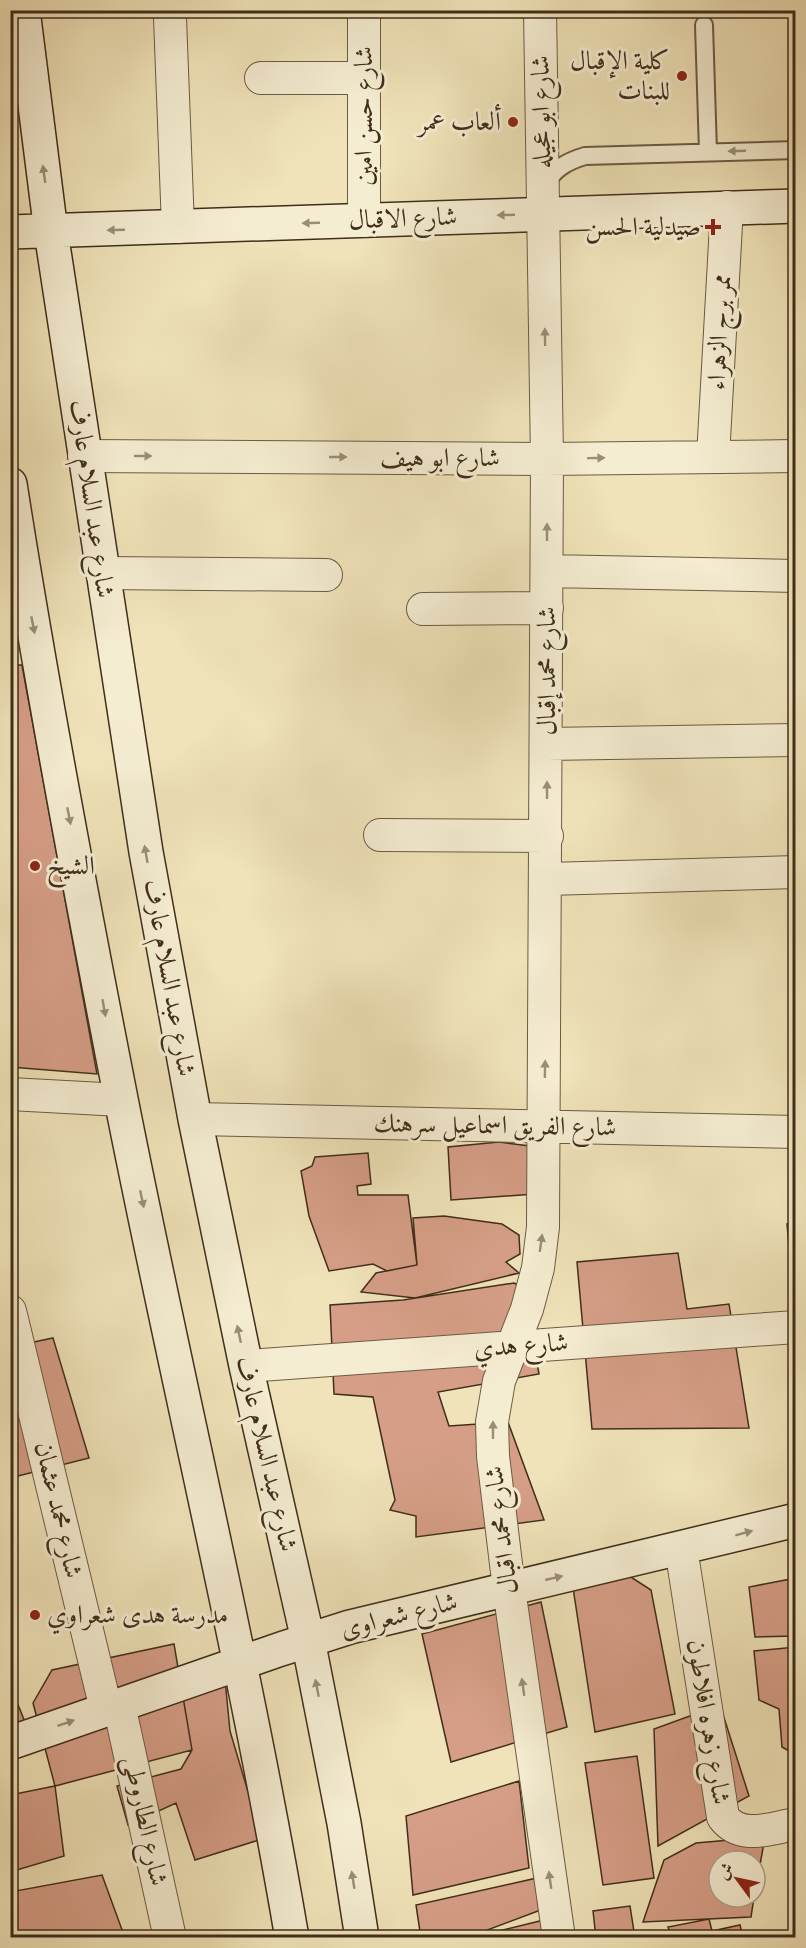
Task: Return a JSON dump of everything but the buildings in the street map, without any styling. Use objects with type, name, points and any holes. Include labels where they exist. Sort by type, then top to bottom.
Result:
[{"type":"street","name":"شارع عبد السلام عارف","points":[[23,10],[51,232],[146,852],[195,1119],[246,1366],[308,1640],[344,1823],[362,1938]]},
{"type":"street","name":"شارع حسن امين","points":[[364,10],[364,221]]},
{"type":"street","name":"شارع ابو عجيله","points":[[540,10],[544,200]]},
{"type":"street","points":[[170,18],[178,227]]},
{"type":"street","points":[[261,78],[364,78]]},
{"type":"street","name":"شارع الاقبال","points":[[10,232],[364,221],[544,200],[727,207],[795,206]]},
{"type":"street","name":"شارع محمد إقبال","points":[[544,200],[547,459],[547,879],[544,1128]]},
{"type":"street","name":"ممر برج الزهراء","points":[[713,457],[727,207]]},
{"type":"street","name":"شارع ابو هيف","points":[[84,456],[547,459],[795,456]]},
{"type":"street","points":[[10,484],[26,587],[121,1100],[240,1664],[276,1843],[292,1938]]},
{"type":"street","points":[[547,571],[795,576]]},
{"type":"street","points":[[102,573],[326,575]]},
{"type":"street","points":[[423,609],[547,608]]},
{"type":"street","points":[[547,744],[795,740]]},
{"type":"street","points":[[380,835],[547,836]]},
{"type":"street","points":[[547,879],[795,872]]},
{"type":"street","points":[[10,1094],[121,1100]]},
{"type":"street","name":"شارع الفريق اسماعيل سرهنك","points":[[195,1119],[795,1132]]},
{"type":"street","name":"شارع محمد اقبال","points":[[544,1128],[543,1227],[538,1268],[527,1309],[499,1381],[492,1422],[493,1456],[509,1589],[558,1938]]},
{"type":"street","name":"شارع محمد عثمان","points":[[10,1311],[112,1707]]},
{"type":"street","name":"شارع هدي","points":[[246,1366],[795,1327]]},
{"type":"street","name":"شارع شعراوى","points":[[10,1743],[308,1640],[381,1619],[795,1520]]},
{"type":"street","name":"شارع زهره افلاطون","points":[[681,1548],[723,1817],[732,1827],[746,1832],[795,1824]]},
{"type":"street","name":"شارع الطاروطى","points":[[112,1707],[170,1938]]},
{"type":"lane","points":[[705,25],[708,152]]},
{"type":"lane","points":[[544,200],[554,171],[568,161],[585,156],[795,150]]},
{"type":"place","name":"كلية الإقبال للبنات","points":[[682,76]]},
{"type":"place","name":"ألعاب عمر","points":[[513,122]]},
{"type":"place","name":"صيدلية الحسن","points":[[713,227]]},
{"type":"place","name":"الشيخ","points":[[35,866]]},
{"type":"place","name":"مدرسة هدى شعراوي","points":[[35,1615]]}]
